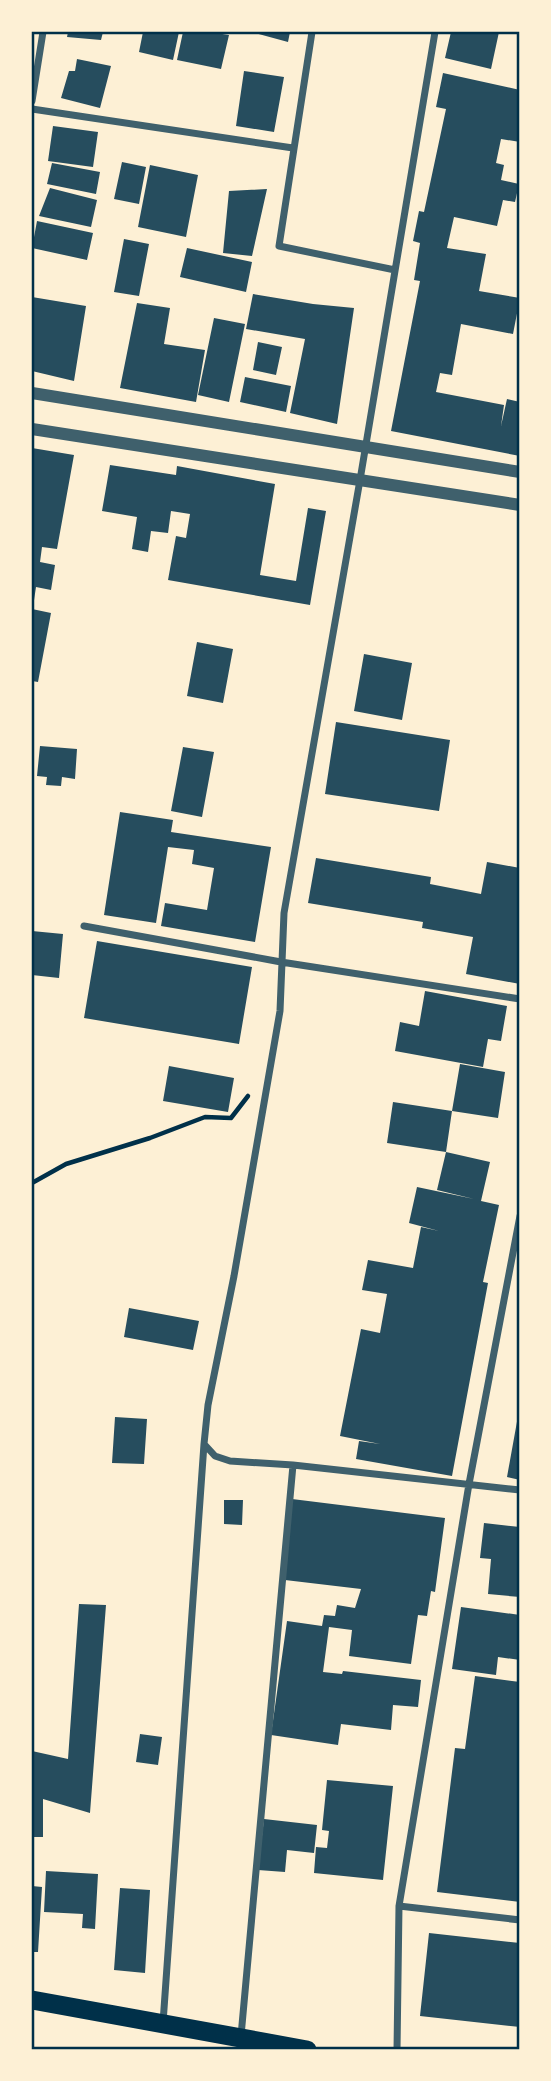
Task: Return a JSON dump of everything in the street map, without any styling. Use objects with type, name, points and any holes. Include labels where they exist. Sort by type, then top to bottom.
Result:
[{"type":"highway","points":[[32,2000],[307,2049]]},
{"type":"street","points":[[32,101],[43,32]]},
{"type":"street","points":[[312,32],[279,246],[395,270]]},
{"type":"street","points":[[163,2024],[208,1405],[234,1276],[265,1090],[270,1076],[280,1011],[284,913],[435,32]]},
{"type":"street","points":[[32,108],[293,148]]},
{"type":"street","points":[[32,393],[520,472]]},
{"type":"street","points":[[32,429],[520,505]]},
{"type":"street","points":[[84,926],[281,962],[520,999]]},
{"type":"street","points":[[397,2049],[399,1906],[469,1483],[520,1216]]},
{"type":"street","points":[[204,1444],[215,1456],[230,1461],[293,1465],[520,1490]]},
{"type":"street","points":[[241,2038],[293,1465]]},
{"type":"street","points":[[399,1906],[520,1920]]},
{"type":"path","points":[[32,1183],[66,1164],[150,1138],[205,1117],[231,1118],[261,1079],[270,1076]]},
{"type":"building","points":[[68,32],[103,32],[101,40],[67,37]]},
{"type":"building","points":[[143,32],[179,32],[173,60],[139,52]]},
{"type":"building","points":[[183,32],[229,35],[221,69],[177,60]]},
{"type":"building","points":[[251,32],[290,32],[288,42]]},
{"type":"building","points":[[451,32],[499,32],[491,69],[445,58]]},
{"type":"building","points":[[77,59],[111,66],[100,108],[61,98],[69,71],[75,71]]},
{"type":"building","points":[[244,71],[284,77],[274,132],[236,126]]},
{"type":"building","points":[[443,73],[520,90],[520,142],[501,139],[496,163],[504,165],[501,180],[519,184],[515,202],[503,200],[497,226],[454,217],[447,248],[486,254],[479,291],[520,298],[513,334],[461,324],[452,375],[440,373],[436,392],[504,405],[501,426],[507,399],[520,402],[520,456],[391,431],[420,281],[414,280],[420,243],[413,241],[419,211],[424,212],[446,109],[436,107]]},
{"type":"building","points":[[53,126],[98,132],[93,167],[48,161]]},
{"type":"building","points":[[122,162],[146,167],[139,204],[114,199]]},
{"type":"building","points":[[52,163],[100,172],[96,194],[47,184]]},
{"type":"building","points":[[150,165],[198,175],[186,237],[138,227]]},
{"type":"building","points":[[50,188],[97,200],[91,227],[39,216]]},
{"type":"building","points":[[267,189],[252,256],[223,253],[229,191]]},
{"type":"building","points":[[37,221],[93,233],[87,260],[32,248]]},
{"type":"building","points":[[124,239],[149,244],[139,296],[114,292]]},
{"type":"building","points":[[187,248],[252,262],[246,292],[180,277]]},
{"type":"building","points":[[253,294],[354,308],[337,424],[290,413],[305,339],[246,329]]},
{"type":"building","points":[[32,297],[86,306],[74,381],[32,371]]},
{"type":"building","points":[[137,303],[170,308],[164,344],[205,350],[196,402],[120,388]]},
{"type":"building","points":[[214,318],[245,324],[229,402],[198,395]]},
{"type":"building","points":[[258,342],[282,347],[276,375],[253,370]]},
{"type":"building","points":[[245,377],[291,386],[286,412],[240,402]]},
{"type":"building","points":[[32,448],[74,455],[57,549],[42,547],[40,562],[55,565],[51,590],[36,587],[33,607]]},
{"type":"building","points":[[110,465],[176,475],[177,466],[275,484],[260,575],[296,581],[308,508],[326,511],[310,605],[168,580],[176,536],[186,538],[190,514],[171,511],[168,533],[151,531],[148,552],[132,549],[137,517],[102,511]]},
{"type":"building","points":[[32,609],[51,613],[38,682],[32,681]]},
{"type":"building","points":[[197,642],[233,649],[223,703],[187,696]]},
{"type":"building","points":[[364,654],[412,663],[402,720],[354,711]]},
{"type":"building","points":[[336,722],[450,740],[439,811],[325,794]]},
{"type":"building","points":[[40,746],[77,749],[75,779],[62,777],[61,786],[46,785],[47,777],[37,776]]},
{"type":"building","points":[[183,747],[214,752],[202,817],[171,811]]},
{"type":"building","points":[[120,812],[173,820],[171,832],[271,847],[255,942],[161,926],[165,903],[207,910],[214,868],[192,864],[194,850],[168,847],[156,923],[104,915]]},
{"type":"building","points":[[316,858],[431,877],[430,884],[481,894],[487,862],[520,868],[520,984],[466,974],[473,937],[422,928],[423,922],[308,903]]},
{"type":"building","points":[[32,931],[63,934],[59,978],[32,975]]},
{"type":"building","points":[[97,941],[252,967],[239,1044],[84,1018]]},
{"type":"building","points":[[425,991],[507,1006],[501,1041],[488,1039],[483,1067],[395,1051],[400,1022],[419,1026]]},
{"type":"building","points":[[460,1064],[505,1072],[498,1118],[452,1111]]},
{"type":"building","points":[[169,1066],[234,1078],[228,1112],[163,1101]]},
{"type":"building","points":[[393,1102],[452,1111],[446,1152],[387,1143]]},
{"type":"building","points":[[446,1152],[490,1162],[481,1201],[499,1205],[483,1282],[488,1283],[452,1476],[356,1459],[359,1441],[380,1444],[340,1436],[361,1329],[380,1333],[387,1294],[362,1290],[368,1260],[413,1268],[421,1227],[439,1231],[409,1223],[417,1187],[474,1199],[437,1190]]},
{"type":"building","points":[[129,1308],[199,1321],[193,1350],[124,1337]]},
{"type":"building","points":[[520,1416],[520,1480],[507,1477]]},
{"type":"building","points":[[115,1417],[147,1419],[144,1464],[112,1463]]},
{"type":"building","points":[[292,1499],[445,1518],[435,1592],[431,1591],[427,1616],[418,1615],[411,1664],[349,1656],[352,1630],[329,1627],[323,1672],[342,1674],[343,1671],[421,1680],[418,1707],[393,1705],[391,1730],[341,1724],[338,1745],[271,1735],[287,1621],[322,1626],[324,1615],[335,1616],[337,1605],[355,1608],[361,1589],[285,1580]]},
{"type":"building","points":[[224,1500],[243,1500],[242,1525],[224,1524]]},
{"type":"building","points":[[484,1523],[520,1527],[520,1597],[488,1594],[491,1559],[480,1558]]},
{"type":"building","points":[[79,1604],[106,1605],[90,1813],[43,1799],[43,1837],[32,1837],[32,1751],[68,1759]]},
{"type":"building","points":[[461,1607],[520,1615],[520,1660],[498,1657],[496,1675],[452,1669]]},
{"type":"building","points":[[475,1676],[520,1682],[520,1902],[437,1892],[455,1748],[465,1749]]},
{"type":"building","points":[[140,1734],[162,1737],[158,1765],[136,1762]]},
{"type":"building","points":[[327,1780],[393,1786],[383,1880],[314,1873],[316,1847],[327,1848],[329,1831],[322,1830]]},
{"type":"building","points":[[264,1819],[317,1825],[314,1853],[287,1850],[285,1872],[258,1870]]},
{"type":"building","points":[[46,1871],[98,1874],[95,1929],[82,1928],[83,1914],[44,1912]]},
{"type":"building","points":[[32,1886],[42,1887],[38,1952],[32,1952]]},
{"type":"building","points":[[120,1888],[150,1890],[145,1973],[114,1970]]},
{"type":"building","points":[[429,1933],[520,1943],[520,2027],[420,2016]]}]
